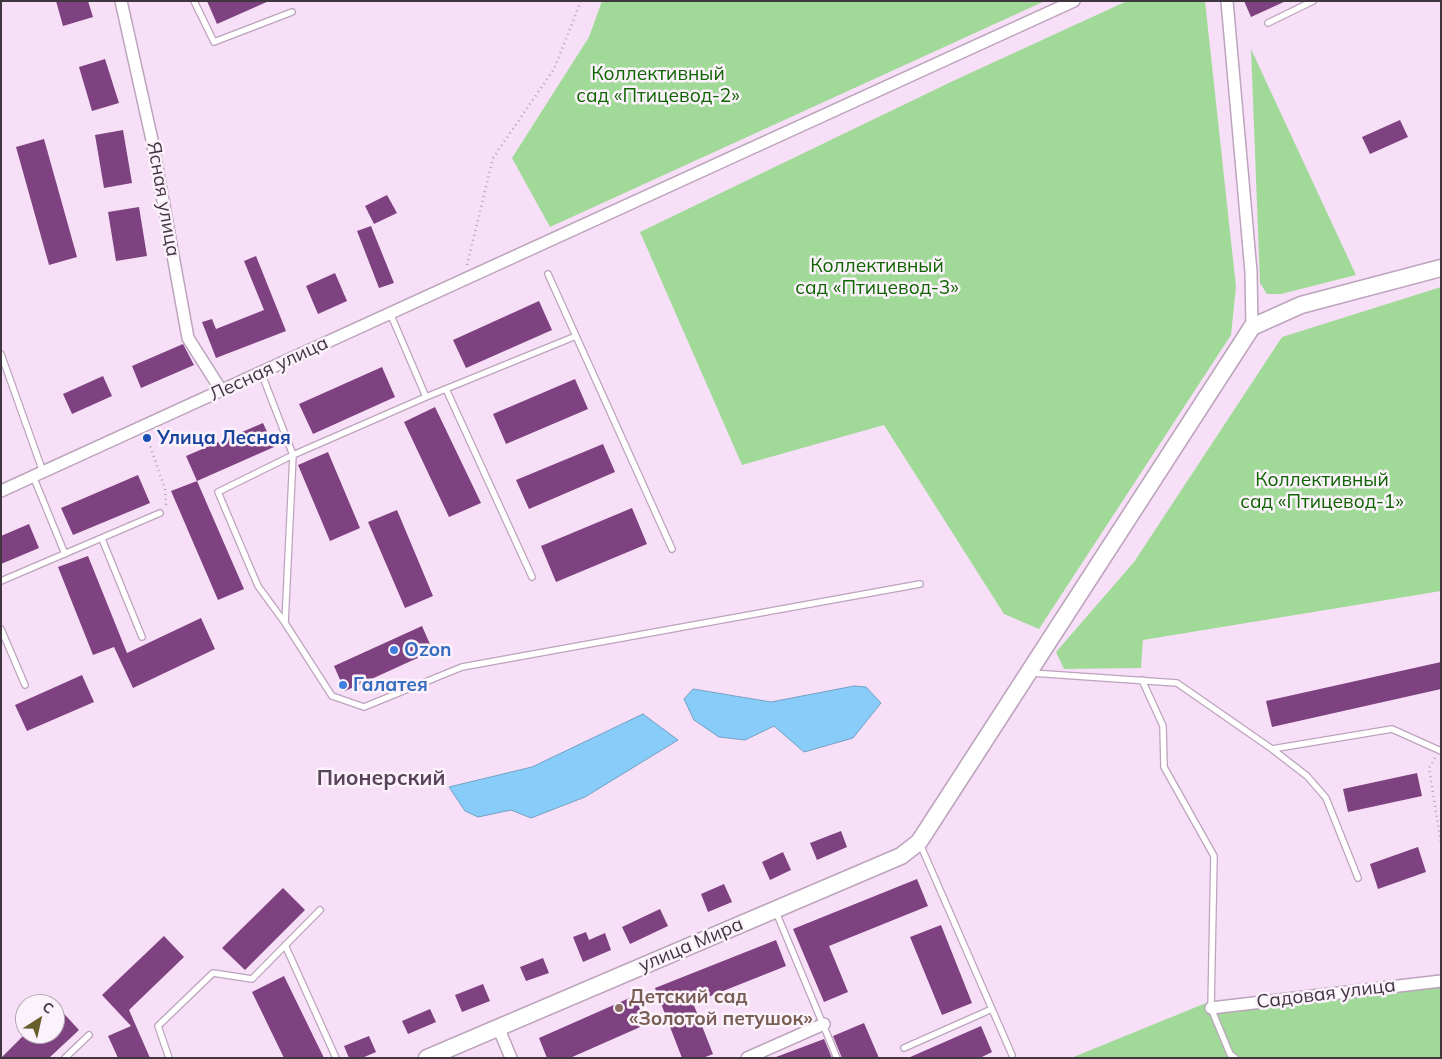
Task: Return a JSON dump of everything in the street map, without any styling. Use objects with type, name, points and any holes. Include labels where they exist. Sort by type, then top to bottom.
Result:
[{"type":"street","name":"Ясная улица","points":[[121,1],[152,140],[188,338],[221,390]]},
{"type":"street","name":"Лесная улица","points":[[1,491],[1074,1]]},
{"type":"street","points":[[1227,1],[1251,272],[1252,327],[1301,305],[1441,268]]},
{"type":"street","name":"улица Мира","points":[[426,1058],[901,856],[919,842],[1252,327]]},
{"type":"street","name":"Садовая улица","points":[[1211,1008],[1441,981]]},
{"type":"street","points":[[747,1058],[824,1024]]},
{"type":"street","points":[[498,1027],[511,1058]]},
{"type":"lane","points":[[194,1],[214,42],[292,12]]},
{"type":"lane","points":[[1268,23],[1313,1]]},
{"type":"lane","points":[[548,274],[672,549]]},
{"type":"lane","points":[[390,313],[426,397]]},
{"type":"lane","points":[[576,336],[426,397],[293,455],[218,492],[258,586],[285,623],[332,696],[364,707],[462,667],[920,584]]},
{"type":"lane","points":[[1,354],[65,554]]},
{"type":"lane","points":[[260,372],[293,455],[285,623]]},
{"type":"lane","points":[[446,389],[532,577]]},
{"type":"lane","points":[[1,581],[160,513]]},
{"type":"lane","points":[[102,539],[142,637]]},
{"type":"lane","points":[[1,629],[25,685]]},
{"type":"lane","points":[[1030,673],[1177,683],[1272,749],[1307,776],[1326,798],[1358,878]]},
{"type":"lane","points":[[1142,680],[1163,726],[1164,767],[1214,856],[1211,1008],[1230,1054],[1235,1058]]},
{"type":"lane","points":[[1272,749],[1392,729],[1440,751]]},
{"type":"lane","points":[[919,842],[1012,1055]]},
{"type":"lane","points":[[170,1058],[158,1026],[213,973],[252,979],[320,910]]},
{"type":"lane","points":[[775,910],[837,1058]]},
{"type":"lane","points":[[286,945],[336,1058]]},
{"type":"lane","points":[[904,1048],[992,1009]]},
{"type":"lane","points":[[65,1058],[89,1035]]},
{"type":"path","points":[[464,280],[494,158],[554,69],[581,1]]},
{"type":"path","points":[[143,426],[165,489],[166,504],[160,513]]},
{"type":"path","points":[[1440,751],[1429,768],[1441,843]]},
{"type":"green space","name":"Коллективный сад «Птицевод-2»","points":[[602,1],[1045,1],[550,227],[512,158],[589,37]]},
{"type":"green space","name":"Коллективный сад «Птицевод-3»","points":[[1127,1],[1205,1],[1236,287],[1231,335],[1039,629],[1004,614],[884,425],[742,465],[640,232],[955,80]]},
{"type":"green space","points":[[1251,49],[1356,275],[1281,294],[1267,294],[1260,283]]},
{"type":"green space","name":"Коллективный сад «Птицевод-1»","points":[[1441,287],[1441,591],[1143,640],[1141,668],[1064,669],[1056,652],[1134,562],[1282,337]]},
{"type":"green space","points":[[1441,981],[1441,1058],[1071,1058],[1206,1003],[1211,1008]]},
{"type":"water","points":[[854,686],[866,687],[881,703],[853,738],[804,752],[774,726],[745,740],[719,737],[694,720],[684,699],[693,689],[771,702]]},
{"type":"water","points":[[643,714],[678,740],[585,797],[531,818],[511,810],[478,817],[465,811],[449,787],[532,767]]},
{"type":"building","points":[[56,1],[88,1],[93,17],[63,26]]},
{"type":"building","points":[[207,1],[269,1],[217,24]]},
{"type":"building","points":[[1244,1],[1286,1],[1251,17]]},
{"type":"building","points":[[105,59],[119,103],[92,111],[79,67]]},
{"type":"building","points":[[1400,120],[1408,137],[1370,154],[1362,137]]},
{"type":"building","points":[[123,130],[132,183],[104,188],[95,135]]},
{"type":"building","points":[[44,139],[77,257],[49,265],[16,147]]},
{"type":"building","points":[[387,195],[397,213],[374,224],[365,206]]},
{"type":"building","points":[[139,207],[147,256],[116,261],[108,212]]},
{"type":"building","points":[[371,226],[394,283],[379,288],[357,231]]},
{"type":"building","points":[[256,256],[286,331],[216,358],[202,322],[212,319],[216,329],[264,310],[244,261]]},
{"type":"building","points":[[335,273],[347,301],[318,314],[306,286]]},
{"type":"building","points":[[539,301],[552,330],[466,368],[453,340]]},
{"type":"building","points":[[183,344],[194,365],[141,388],[132,366]]},
{"type":"building","points":[[382,367],[395,397],[313,434],[299,404]]},
{"type":"building","points":[[103,376],[112,396],[72,414],[63,394]]},
{"type":"building","points":[[575,379],[588,409],[506,444],[493,414]]},
{"type":"building","points":[[435,407],[481,503],[449,517],[404,422]]},
{"type":"building","points":[[263,423],[274,447],[197,481],[186,456]]},
{"type":"building","points":[[603,444],[615,472],[529,509],[516,480]]},
{"type":"building","points":[[328,452],[360,528],[330,541],[298,465]]},
{"type":"building","points":[[138,475],[150,503],[73,535],[61,508]]},
{"type":"building","points":[[197,481],[244,589],[218,600],[171,491]]},
{"type":"building","points":[[632,508],[647,544],[556,582],[541,546]]},
{"type":"building","points":[[397,510],[433,596],[405,608],[368,522]]},
{"type":"building","points":[[29,524],[39,548],[1,564],[1,536]]},
{"type":"building","points":[[88,556],[127,653],[201,618],[215,649],[133,688],[114,647],[93,655],[58,567]]},
{"type":"building","points":[[422,626],[433,651],[345,691],[334,666]]},
{"type":"building","points":[[1441,662],[1441,689],[1272,727],[1266,701]]},
{"type":"building","points":[[82,675],[94,702],[27,731],[15,705]]},
{"type":"building","points":[[1417,773],[1422,796],[1348,812],[1343,789]]},
{"type":"building","points":[[841,831],[847,847],[817,860],[810,843]]},
{"type":"building","points":[[1418,847],[1426,872],[1378,889],[1370,864]]},
{"type":"building","points":[[783,852],[791,870],[770,880],[762,862]]},
{"type":"building","points":[[917,879],[928,906],[829,946],[848,992],[824,1002],[793,929]]},
{"type":"building","points":[[724,884],[732,902],[708,912],[701,894]]},
{"type":"building","points":[[283,888],[305,910],[245,970],[222,948]]},
{"type":"building","points":[[660,909],[668,926],[630,944],[622,927]]},
{"type":"building","points":[[941,925],[972,1003],[942,1015],[910,937]]},
{"type":"building","points":[[586,932],[589,940],[605,933],[611,950],[583,962],[573,937]]},
{"type":"building","points":[[164,936],[184,957],[129,1010],[150,1058],[118,1058],[108,1036],[131,1026],[102,995]]},
{"type":"building","points":[[776,940],[786,966],[693,1003],[713,1054],[703,1058],[682,1058],[655,988]]},
{"type":"building","points":[[543,958],[549,973],[526,981],[520,967]]},
{"type":"building","points":[[284,976],[324,1058],[284,1058],[252,992]]},
{"type":"building","points":[[483,984],[490,1001],[462,1012],[455,995]]},
{"type":"building","points":[[634,996],[647,1024],[570,1058],[547,1058],[539,1038]]},
{"type":"building","points":[[430,1009],[436,1022],[408,1034],[402,1021]]},
{"type":"building","points":[[65,1015],[79,1030],[65,1043]]},
{"type":"building","points":[[864,1023],[879,1058],[842,1058],[833,1036]]},
{"type":"building","points":[[981,1026],[992,1052],[980,1058],[908,1058]]},
{"type":"building","points":[[369,1036],[376,1052],[362,1058],[349,1058],[344,1046]]},
{"type":"building","points":[[824,1039],[832,1058],[776,1058],[776,1057]]},
{"type":"building","points":[[15,1044],[64,1044],[49,1058],[1,1058]]},
{"type":"place","name":"Улица Лесная","points":[[147,438]]},
{"type":"place","name":"Ozon","points":[[394,650]]},
{"type":"place","name":"Галатея","points":[[343,685]]},
{"type":"place","name":"Детский сад «Золотой петушок»","points":[[619,1008]]},
{"type":"district","name":"Пионерский","points":[[381,779]]}]
